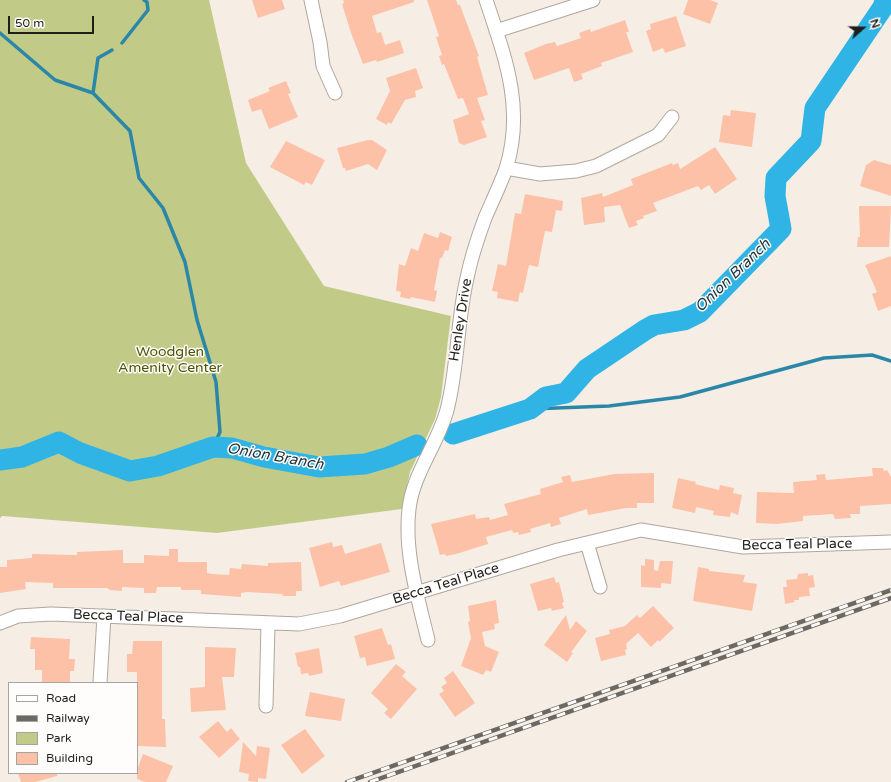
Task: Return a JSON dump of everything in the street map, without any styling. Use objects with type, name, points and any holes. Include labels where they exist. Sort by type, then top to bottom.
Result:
[{"type":"street","points":[[311,0],[320,42],[323,66],[335,94]]},
{"type":"street","name":"Henley Drive","points":[[428,640],[417,593],[408,539],[409,508],[417,478],[435,441],[447,410],[467,277],[484,220],[506,168],[513,121],[512,89],[505,58],[486,0]]},
{"type":"street","points":[[496,31],[593,0]]},
{"type":"street","points":[[506,168],[540,174],[576,171],[596,166],[658,135],[672,117]]},
{"type":"street","name":"Becca Teal Place","points":[[0,623],[18,616],[34,614],[299,624],[340,616],[587,543],[641,530],[743,547],[891,542]]},
{"type":"street","points":[[587,543],[600,587]]},
{"type":"street","points":[[100,682],[104,616]]},
{"type":"street","points":[[266,706],[268,624]]},
{"type":"green space","name":"Woodglen Amenity Center","points":[[0,0],[209,0],[246,163],[324,286],[451,316],[441,397],[435,419],[410,472],[402,509],[217,533],[2,516],[0,518]]},
{"type":"building","points":[[252,0],[282,0],[285,9],[258,18]]},
{"type":"building","points":[[343,0],[414,0],[414,2],[372,16],[377,33],[381,32],[385,45],[400,40],[404,53],[377,62],[376,60],[363,64],[351,33],[342,4],[344,3]]},
{"type":"building","points":[[427,0],[456,0],[458,5],[460,5],[479,56],[477,57],[488,95],[477,98],[485,120],[481,121],[487,137],[464,145],[459,143],[453,120],[469,114],[463,98],[458,99],[444,64],[442,65],[439,56],[442,55],[436,37],[439,36]]},
{"type":"building","points":[[688,0],[710,0],[718,3],[710,24],[683,14]]},
{"type":"building","points":[[676,16],[686,46],[665,53],[663,48],[653,52],[646,31],[651,29],[650,24]]},
{"type":"building","points":[[625,20],[629,32],[626,32],[633,52],[601,63],[602,66],[581,74],[583,79],[574,82],[569,68],[534,80],[524,53],[555,42],[557,46],[581,38],[579,33],[590,29],[591,32]]},
{"type":"building","points":[[416,68],[423,88],[415,91],[416,97],[405,100],[391,124],[388,122],[387,125],[376,119],[390,91],[386,78]]},
{"type":"building","points":[[286,81],[291,93],[288,94],[298,117],[269,129],[261,109],[252,112],[248,100],[270,91],[268,88]]},
{"type":"building","points":[[731,110],[756,113],[752,147],[719,142],[723,115],[730,116]]},
{"type":"building","points":[[372,140],[387,150],[377,170],[368,164],[346,171],[345,168],[343,168],[337,148]]},
{"type":"building","points":[[286,141],[325,160],[312,185],[306,182],[304,185],[270,167]]},
{"type":"building","points":[[715,147],[737,179],[715,194],[709,185],[701,190],[698,186],[653,203],[657,211],[643,216],[644,218],[636,221],[638,225],[629,228],[620,205],[604,207],[605,222],[584,225],[581,198],[602,193],[603,197],[633,185],[631,179],[672,163],[673,165],[678,163],[680,169]]},
{"type":"building","points":[[874,160],[891,165],[891,196],[860,186],[866,165]]},
{"type":"building","points":[[525,194],[563,201],[562,211],[556,210],[552,232],[545,231],[538,267],[529,265],[523,293],[520,292],[518,302],[497,298],[498,292],[492,291],[498,264],[506,266],[515,213],[521,214]]},
{"type":"building","points":[[859,206],[891,206],[889,247],[857,247],[858,237],[860,237]]},
{"type":"building","points":[[440,232],[452,237],[448,251],[445,250],[442,258],[440,258],[434,290],[437,291],[435,302],[411,297],[410,299],[400,297],[401,292],[396,291],[399,264],[405,266],[411,248],[418,251],[424,233],[438,238]]},
{"type":"building","points":[[891,256],[891,306],[878,311],[872,294],[877,292],[865,265]]},
{"type":"building","points":[[872,468],[883,468],[884,471],[887,470],[891,477],[891,504],[860,506],[860,514],[850,514],[851,518],[835,519],[833,514],[803,516],[803,521],[777,524],[756,523],[757,492],[794,493],[793,482],[817,480],[816,475],[825,474],[826,480],[873,476]]},
{"type":"building","points":[[654,473],[654,503],[637,503],[637,508],[626,508],[588,515],[587,509],[559,518],[561,524],[551,527],[550,523],[530,529],[531,532],[519,535],[518,532],[513,533],[512,530],[486,537],[488,544],[456,554],[446,556],[445,554],[440,555],[431,524],[475,514],[476,519],[489,517],[490,520],[508,515],[504,504],[541,494],[540,489],[563,482],[561,477],[570,475],[572,482],[614,474]]},
{"type":"building","points":[[678,478],[696,482],[695,484],[719,490],[720,485],[734,488],[733,493],[742,495],[738,515],[731,512],[730,517],[713,515],[714,511],[696,507],[695,513],[672,508]]},
{"type":"building","points":[[332,542],[333,547],[342,545],[345,554],[381,543],[390,572],[341,586],[339,581],[320,587],[309,548]]},
{"type":"building","points":[[169,549],[178,549],[178,562],[207,562],[207,573],[212,574],[229,575],[230,568],[241,569],[242,564],[268,566],[268,563],[301,562],[302,591],[296,591],[296,596],[247,592],[241,593],[241,597],[201,594],[201,590],[181,590],[181,587],[157,587],[156,593],[144,593],[144,588],[122,587],[122,591],[110,590],[107,588],[53,588],[53,583],[25,582],[26,589],[0,593],[0,567],[7,567],[7,560],[32,558],[32,554],[77,555],[77,552],[123,550],[123,563],[144,563],[144,555],[169,556]]},
{"type":"building","points":[[645,559],[654,560],[654,570],[658,571],[660,561],[673,561],[671,584],[661,583],[661,588],[641,587],[641,565],[645,566]]},
{"type":"building","points":[[698,567],[709,569],[709,571],[745,575],[743,582],[757,584],[752,611],[693,601]]},
{"type":"building","points":[[808,573],[808,576],[813,575],[815,587],[809,588],[810,596],[799,597],[799,600],[794,600],[795,602],[785,604],[783,587],[787,587],[786,580],[797,579],[798,574]]},
{"type":"building","points":[[554,577],[556,583],[559,582],[564,608],[552,611],[551,608],[538,611],[530,584]]},
{"type":"building","points":[[496,600],[499,623],[494,624],[495,629],[482,632],[485,646],[499,652],[491,672],[486,670],[483,675],[461,666],[471,638],[468,622],[470,621],[468,606]]},
{"type":"building","points":[[653,606],[674,628],[659,642],[658,640],[651,647],[638,633],[626,644],[626,655],[601,661],[595,638],[610,634],[609,630],[625,626],[637,615],[640,618]]},
{"type":"building","points":[[566,615],[570,630],[576,621],[587,631],[571,652],[573,653],[567,662],[544,645]]},
{"type":"building","points":[[382,628],[388,645],[391,644],[395,659],[367,666],[365,657],[360,658],[354,636]]},
{"type":"building","points":[[31,637],[70,639],[69,659],[75,659],[74,671],[70,671],[70,682],[42,682],[42,670],[35,670],[35,649],[30,649]]},
{"type":"building","points":[[133,641],[162,641],[162,719],[165,719],[166,747],[138,746],[137,672],[127,672],[127,654],[132,654]]},
{"type":"building","points":[[205,647],[236,648],[234,677],[222,677],[226,710],[191,712],[190,688],[205,687]]},
{"type":"building","points":[[319,648],[323,673],[309,676],[308,673],[301,674],[295,653]]},
{"type":"building","points":[[396,664],[406,672],[402,676],[417,689],[391,719],[384,713],[388,709],[371,693]]},
{"type":"building","points":[[453,671],[475,703],[455,717],[439,694],[444,691],[441,687],[447,683],[444,678]]},
{"type":"building","points":[[310,692],[345,699],[341,721],[305,716]]},
{"type":"building","points":[[218,721],[227,732],[231,728],[240,739],[219,758],[199,737]]},
{"type":"building","points":[[305,729],[325,756],[302,774],[281,745]]},
{"type":"building","points":[[243,742],[256,756],[257,746],[270,748],[266,779],[258,778],[258,782],[248,781],[249,774],[239,772]]},
{"type":"building","points":[[143,754],[173,766],[166,782],[145,782],[137,779],[138,767]]},
{"type":"building","points":[[18,774],[57,774],[57,776],[35,782],[21,782]]},
{"type":"waterway","points":[[122,43],[148,10],[147,2],[144,0]]},
{"type":"waterway","name":"Onion Branch","points":[[453,434],[530,409],[546,397],[566,393],[587,369],[645,330],[654,325],[684,320],[700,312],[781,229],[775,196],[776,178],[811,141],[815,108],[883,7],[885,1]]},
{"type":"waterway","points":[[0,33],[55,80],[93,93]]},
{"type":"waterway","points":[[112,50],[98,58],[93,93],[130,131],[139,178],[163,208],[185,262],[197,320],[216,382],[220,432],[213,447]]},
{"type":"waterway","points":[[530,409],[609,406],[680,397],[824,358],[872,355],[891,361]]},
{"type":"waterway","name":"Onion Branch","points":[[0,460],[22,457],[59,442],[80,453],[130,471],[158,466],[213,447],[232,448],[264,457],[319,467],[365,464],[389,457],[417,445]]},
{"type":"railway","points":[[347,782],[891,590]]},
{"type":"railway","points":[[370,782],[891,598]]}]
